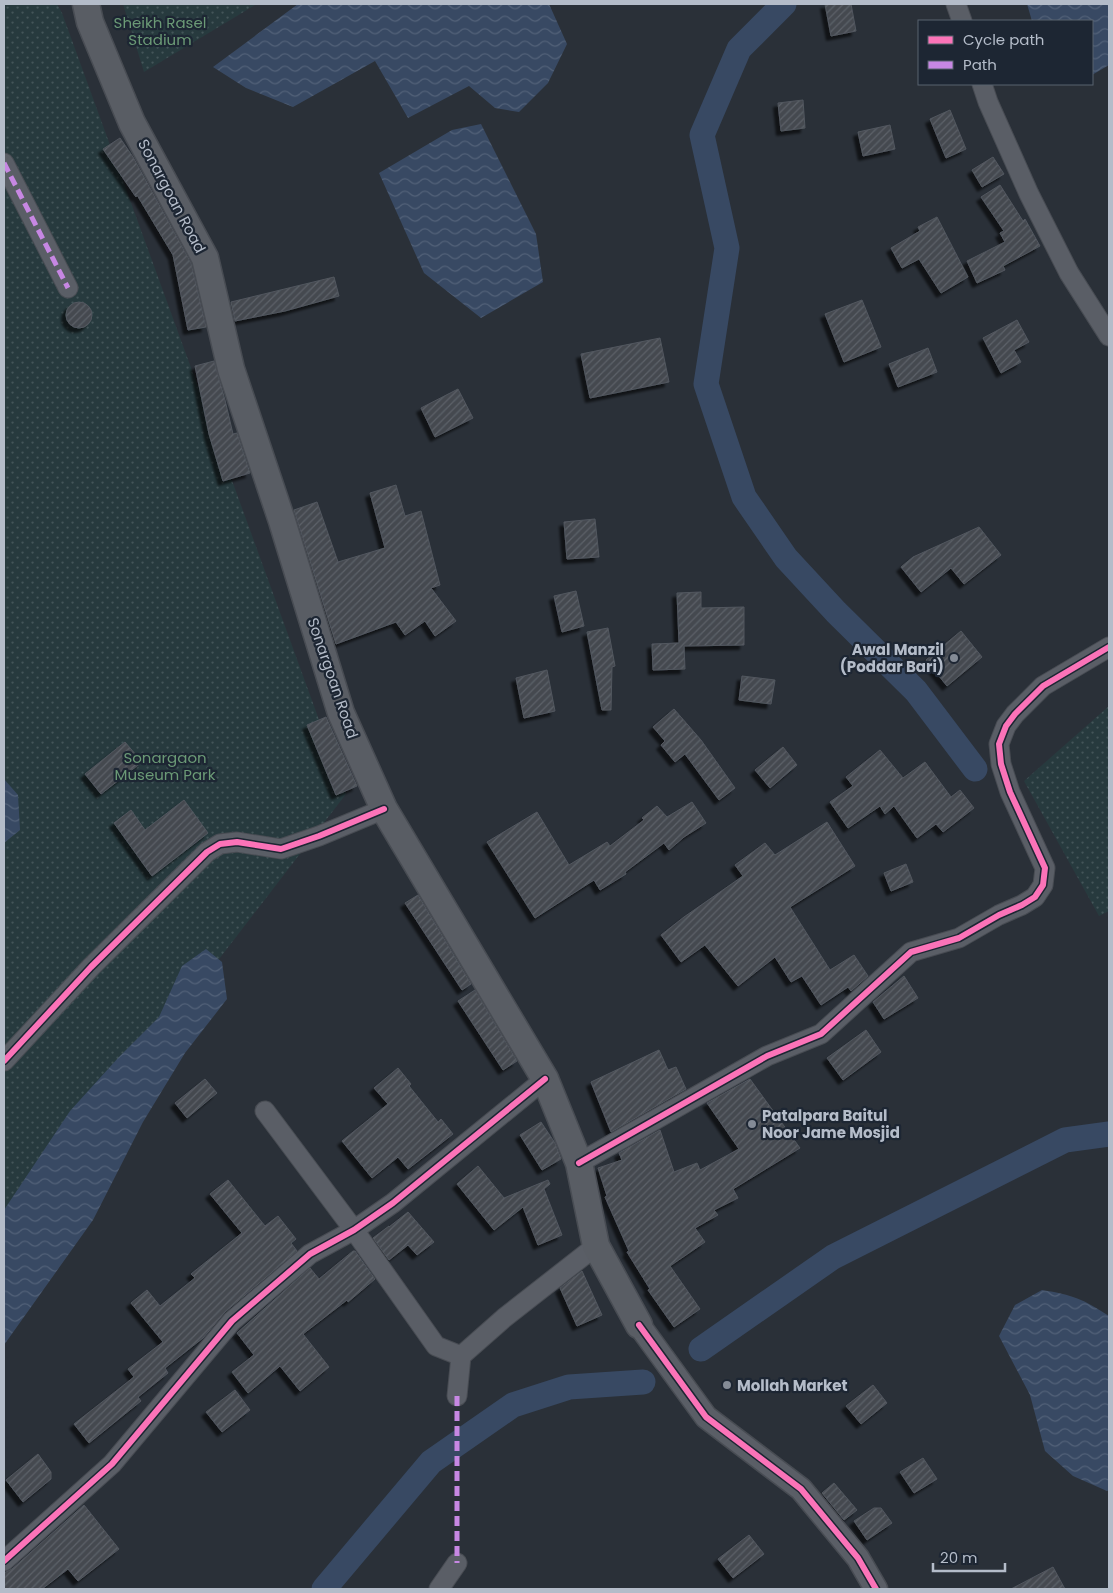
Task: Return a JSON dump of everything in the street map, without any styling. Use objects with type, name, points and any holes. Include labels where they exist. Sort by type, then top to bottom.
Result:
[{"type":"main road","name":"Sonargoan Road","points":[[86,4],[90,22],[132,123],[205,258],[231,368],[282,521],[341,713],[384,809],[545,1079],[579,1163],[596,1246],[639,1326]]},
{"type":"street","points":[[956,4],[962,20]]},
{"type":"street","points":[[982,85],[1028,194],[1069,273],[1109,336]]},
{"type":"street","points":[[4,163],[68,288]]},
{"type":"street","points":[[579,1163],[767,1056],[821,1034],[911,952],[959,938],[1035,897],[1044,885],[1045,868],[1010,792],[1001,764],[999,744],[1006,726],[1015,714],[1043,686],[1109,647]]},
{"type":"street","points":[[4,1061],[91,967],[207,852],[220,844],[237,842],[281,849],[319,836],[384,809]]},
{"type":"street","points":[[4,1561],[112,1464],[232,1321],[310,1254],[354,1230],[393,1203],[545,1079]]},
{"type":"street","points":[[265,1111],[354,1230],[436,1346],[462,1356]]},
{"type":"street","points":[[456,1396],[462,1356],[504,1318],[596,1246]]},
{"type":"street","points":[[639,1326],[706,1418],[801,1489],[858,1558],[876,1589]]},
{"type":"street","points":[[440,1589],[457,1563]]},
{"type":"green space","name":"Sonargaon Museum Park","points":[[4,4],[57,4],[62,13],[346,794],[4,1239]]},
{"type":"green space","name":"Sheikh Rasel Stadium","points":[[123,4],[257,4],[144,72]]},
{"type":"green space","points":[[1109,706],[1109,911],[1099,916],[1024,781]]},
{"type":"water","points":[[298,4],[549,4],[567,44],[548,83],[519,112],[495,108],[469,86],[408,118],[375,61],[293,107],[246,88],[213,67]]},
{"type":"water","points":[[1027,4],[1109,4],[1109,65],[1093,74],[1093,20],[1032,20]]},
{"type":"water","points":[[481,124],[536,234],[543,282],[481,318],[424,273],[379,173],[452,130]]},
{"type":"water","points":[[4,779],[18,795],[20,830],[4,843]]},
{"type":"water","points":[[206,949],[222,962],[227,999],[185,1053],[143,1122],[93,1220],[4,1345],[4,1210],[70,1111],[118,1058],[159,1017],[182,966]]},
{"type":"water","points":[[1042,1290],[1077,1298],[1109,1316],[1109,1490],[1107,1491],[1073,1476],[1045,1451],[1030,1395],[999,1336],[1015,1305]]},
{"type":"building","points":[[825,4],[851,4],[856,31],[831,36]]},
{"type":"building","points":[[803,100],[805,128],[781,131],[778,103]]},
{"type":"building","points":[[950,110],[966,149],[946,158],[930,119]]},
{"type":"building","points":[[890,125],[895,149],[863,156],[858,132]]},
{"type":"building","points":[[120,138],[133,157],[191,263],[206,327],[188,330],[173,255],[137,195],[136,197],[103,149]]},
{"type":"building","points":[[993,157],[1004,174],[982,187],[972,170]]},
{"type":"building","points":[[1000,185],[1023,221],[1025,219],[1040,246],[1003,266],[1005,270],[977,283],[967,261],[1005,242],[1000,233],[1004,231],[981,197]]},
{"type":"building","points":[[937,217],[968,277],[941,293],[919,259],[902,268],[891,248],[920,231],[918,227]]},
{"type":"building","points":[[334,277],[339,296],[285,311],[235,321],[231,302]]},
{"type":"building","points":[[862,300],[881,347],[844,362],[825,314]]},
{"type":"building","points":[[79,302],[88,306],[92,315],[88,324],[79,328],[70,324],[66,315],[70,306]]},
{"type":"building","points":[[1017,320],[1029,342],[1014,350],[1021,362],[1001,373],[983,338]]},
{"type":"building","points":[[660,338],[669,382],[590,398],[581,354]]},
{"type":"building","points":[[928,348],[937,372],[898,387],[889,364]]},
{"type":"building","points":[[214,361],[233,434],[237,433],[250,473],[223,481],[209,434],[195,366]]},
{"type":"building","points":[[458,389],[473,418],[435,437],[421,408]]},
{"type":"building","points":[[396,485],[405,516],[421,511],[440,585],[431,588],[456,621],[435,636],[425,621],[405,635],[396,622],[336,644],[294,510],[317,502],[338,562],[385,548],[370,493]]},
{"type":"building","points":[[595,519],[599,557],[567,559],[564,522]]},
{"type":"building","points":[[979,527],[1001,555],[964,584],[951,568],[921,592],[901,567],[913,557]]},
{"type":"building","points":[[576,591],[584,626],[562,632],[554,596]]},
{"type":"building","points":[[701,592],[701,608],[744,607],[744,645],[684,646],[685,669],[653,670],[652,644],[679,643],[677,593]]},
{"type":"building","points":[[608,628],[615,666],[612,667],[611,710],[602,710],[587,632]]},
{"type":"building","name":"Awal Manzil (Poddar Bari)","points":[[961,631],[982,657],[947,686],[926,660]]},
{"type":"building","points":[[547,670],[555,711],[524,718],[516,678]]},
{"type":"building","points":[[742,676],[775,680],[771,704],[739,700]]},
{"type":"building","points":[[674,709],[701,740],[735,788],[719,800],[685,754],[675,762],[661,745],[665,741],[653,727]]},
{"type":"building","points":[[326,717],[357,786],[336,795],[307,725]]},
{"type":"building","points":[[125,742],[142,762],[101,794],[85,774]]},
{"type":"building","points":[[783,747],[797,765],[770,788],[755,770]]},
{"type":"building","points":[[880,750],[903,778],[925,762],[951,797],[960,790],[974,808],[943,832],[936,824],[917,838],[894,806],[885,814],[880,806],[848,828],[830,802],[853,786],[846,777]]},
{"type":"building","points":[[184,800],[208,833],[152,876],[114,823],[131,810],[145,830]]},
{"type":"building","points":[[692,802],[706,823],[684,837],[669,850],[664,843],[625,872],[626,874],[600,890],[594,880],[535,918],[487,842],[537,812],[569,865],[607,842],[610,846],[644,820],[642,818],[657,806],[667,817]]},
{"type":"building","points":[[827,822],[855,866],[790,907],[830,970],[854,955],[868,976],[851,991],[848,987],[821,1005],[802,976],[791,982],[775,957],[738,986],[705,945],[681,962],[661,935],[743,876],[735,865],[765,843],[775,855]]},
{"type":"building","points":[[906,864],[913,882],[891,891],[884,873]]},
{"type":"building","points":[[418,895],[471,984],[462,990],[405,903]]},
{"type":"building","points":[[904,976],[918,998],[884,1019],[873,1002]]},
{"type":"building","points":[[475,990],[517,1061],[503,1070],[458,1001]]},
{"type":"building","points":[[866,1030],[881,1052],[843,1080],[827,1058]]},
{"type":"building","points":[[659,1050],[668,1070],[676,1067],[686,1089],[611,1132],[591,1082]]},
{"type":"building","points":[[398,1068],[411,1084],[409,1086],[438,1122],[441,1119],[453,1134],[408,1169],[398,1157],[372,1178],[342,1141],[388,1104],[374,1088]]},
{"type":"building","points":[[205,1079],[217,1093],[187,1118],[175,1103]]},
{"type":"building","points":[[750,1079],[800,1148],[733,1189],[738,1198],[714,1210],[718,1215],[695,1228],[705,1242],[670,1266],[700,1309],[674,1327],[648,1290],[650,1289],[627,1252],[629,1251],[605,1197],[607,1196],[598,1168],[622,1160],[619,1153],[660,1130],[674,1172],[697,1163],[700,1170],[739,1149],[707,1103]]},
{"type":"building","points":[[541,1122],[555,1143],[561,1159],[542,1170],[520,1135]]},
{"type":"building","points":[[478,1166],[504,1198],[548,1180],[550,1184],[544,1189],[562,1235],[538,1245],[523,1207],[494,1230],[457,1184]]},
{"type":"building","points":[[228,1180],[265,1226],[278,1216],[296,1239],[291,1243],[297,1251],[225,1312],[203,1338],[165,1368],[168,1373],[138,1397],[141,1401],[89,1443],[74,1424],[134,1377],[128,1369],[163,1342],[131,1303],[147,1290],[160,1306],[195,1278],[191,1274],[242,1233],[210,1194]]},
{"type":"building","points":[[408,1212],[434,1242],[417,1255],[408,1245],[389,1260],[373,1238]]},
{"type":"building","points":[[355,1251],[375,1279],[348,1302],[347,1300],[303,1334],[329,1367],[300,1391],[280,1366],[248,1393],[232,1372],[254,1355],[237,1333],[310,1268],[319,1279]]},
{"type":"building","points":[[582,1271],[602,1315],[577,1326],[560,1288]]},
{"type":"building","points":[[873,1385],[887,1403],[861,1424],[846,1406]]},
{"type":"building","points":[[235,1390],[250,1410],[222,1432],[206,1412]]},
{"type":"building","points":[[38,1454],[51,1472],[51,1479],[23,1502],[6,1480]]},
{"type":"building","points":[[923,1458],[937,1479],[914,1493],[900,1472]]},
{"type":"building","points":[[834,1483],[857,1510],[844,1520],[822,1493]]},
{"type":"building","points":[[84,1505],[119,1549],[78,1581],[68,1569],[42,1589],[4,1589],[4,1573],[12,1569]]},
{"type":"building","points":[[874,1508],[881,1508],[892,1523],[867,1540],[854,1521]]},
{"type":"building","points":[[749,1535],[764,1554],[733,1578],[718,1559]]},
{"type":"building","points":[[1053,1567],[1065,1589],[1011,1589]]},
{"type":"waterway","points":[[784,4],[739,49],[702,135],[727,248],[706,384],[744,497],[786,558],[836,612],[916,691],[975,769]]},
{"type":"waterway","points":[[701,1349],[833,1257],[1065,1140],[1109,1134]]},
{"type":"waterway","points":[[324,1589],[431,1462],[513,1405],[569,1387],[643,1382]]},
{"type":"marked path","points":[[4,163],[68,288]]},
{"type":"marked path","points":[[457,1396],[457,1563]]},
{"type":"cycle path","points":[[579,1163],[767,1056],[821,1034],[911,952],[959,938],[1035,897],[1043,885],[1045,868],[1010,792],[1001,764],[999,744],[1006,726],[1015,714],[1043,686],[1109,647]]},
{"type":"cycle path","points":[[4,1061],[91,967],[207,852],[220,844],[237,842],[281,849],[319,836],[384,809]]},
{"type":"cycle path","points":[[4,1561],[112,1464],[232,1321],[310,1254],[354,1230],[393,1203],[545,1079]]},
{"type":"cycle path","points":[[639,1325],[706,1417],[801,1489],[858,1558],[876,1589]]},
{"type":"place","name":"Awal Manzil (Poddar Bari)","points":[[954,658]]},
{"type":"place","name":"Patalpara Baitul Noor Jame Mosjid","points":[[752,1124]]},
{"type":"place","name":"Mollah Market","points":[[727,1385]]}]
